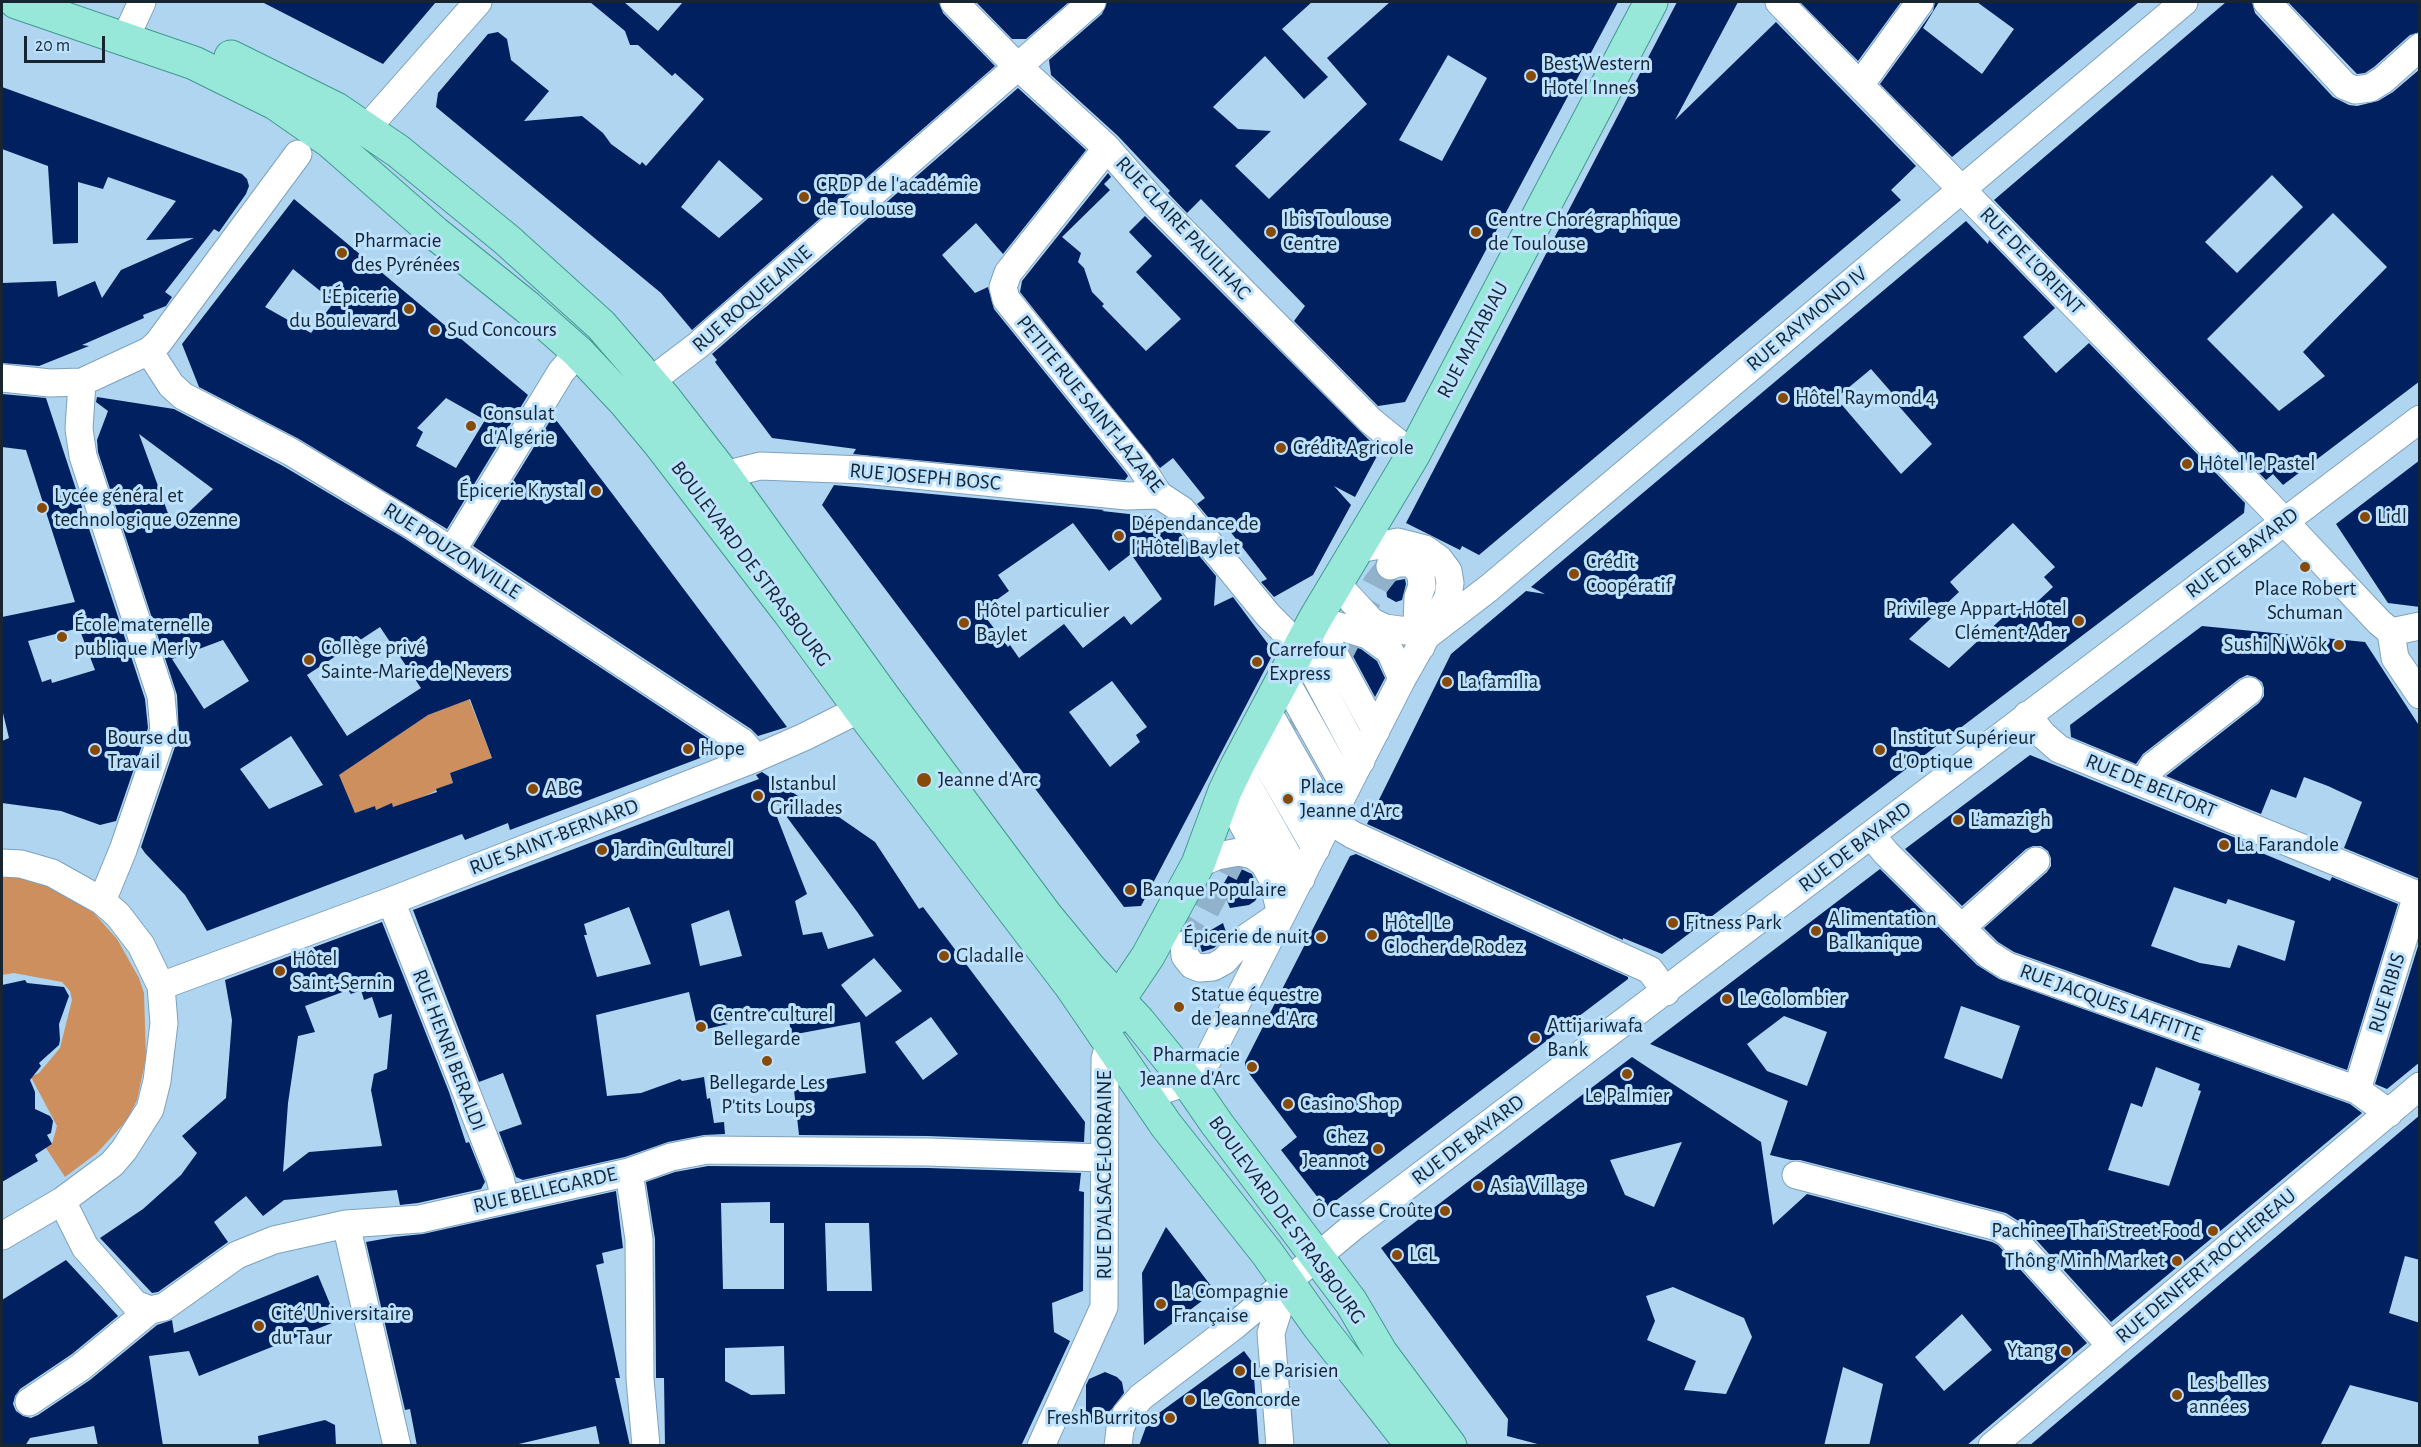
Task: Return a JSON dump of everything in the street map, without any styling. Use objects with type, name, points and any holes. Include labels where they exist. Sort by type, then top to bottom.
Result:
[{"type":"main road","points":[[16,2],[134,19]]},
{"type":"main road","points":[[87,2],[134,19]]},
{"type":"main road","name":"RUE MATABIAU","points":[[1358,549],[1413,455],[1651,2]]},
{"type":"main road","name":"BOULEVARD DE STRASBOURG","points":[[134,19],[186,37],[266,73],[367,128],[507,240],[601,325],[650,382],[789,612],[871,702],[1090,969],[1119,999],[1188,1082],[1217,1124],[1318,1256],[1351,1302],[1381,1353],[1450,1446]]},
{"type":"main road","name":"BOULEVARD DE STRASBOURG","points":[[134,19],[194,63],[275,104],[569,362],[625,402],[710,484]]},
{"type":"main road","points":[[1109,1044],[1119,999],[1148,956],[1198,864],[1245,751],[1307,633],[1358,549]]},
{"type":"main road","name":"BOULEVARD DE STRASBOURG","points":[[871,702],[1141,1089],[1413,1446]]},
{"type":"street","points":[[2,378],[50,383],[82,382],[148,351],[158,343],[309,135],[367,128],[478,2]]},
{"type":"street","name":"RUE CLAIRE PAUILHAC","points":[[954,2],[1019,67],[1107,148],[1162,211],[1371,421],[1413,455]]},
{"type":"street","name":"RUE ROQUELAINE","points":[[625,402],[698,346],[1092,2]]},
{"type":"street","name":"RUE DE L'ORIENT","points":[[1779,2],[2391,632]]},
{"type":"street","points":[[1860,85],[1920,2]]},
{"type":"street","name":"RUE RAYMOND IV","points":[[1423,638],[1489,588],[2184,2]]},
{"type":"street","points":[[2267,2],[2345,86],[2355,90],[2370,88],[2383,80],[2420,47]]},
{"type":"street","name":"PETITE RUE SAINT-LAZARE","points":[[1107,148],[1008,273],[1003,287],[1006,299],[1138,464],[1160,495],[1182,510],[1268,615],[1307,633]]},
{"type":"street","name":"RUE POUZONVILLE","points":[[148,351],[171,385],[183,396],[291,452],[452,550],[742,742],[756,758]]},
{"type":"street","points":[[452,550],[569,362]]},
{"type":"street","points":[[82,382],[79,429],[83,456],[161,696],[164,730],[123,850],[102,901]]},
{"type":"street","name":"RUE DE BAYARD","points":[[1118,1446],[1120,1429],[1126,1414],[1140,1397],[1233,1327],[1354,1226],[2420,419]]},
{"type":"street","name":"RUE JOSEPH BOSC","points":[[710,484],[760,466],[864,470],[1127,496],[1160,495]]},
{"type":"street","points":[[1141,1089],[1163,1090],[1188,1082],[1208,1059],[1423,638],[1448,598],[1450,584],[1448,571],[1439,559],[1425,549],[1398,542],[1358,549]]},
{"type":"street","points":[[1377,631],[1397,620],[1418,597],[1422,586],[1418,568],[1413,563],[1404,562],[1390,566]]},
{"type":"street","points":[[1336,583],[1372,622],[1397,691]]},
{"type":"street","points":[[1418,597],[1423,638]]},
{"type":"street","points":[[2420,626],[2391,632],[2395,658],[2420,695]]},
{"type":"street","points":[[1307,633],[1377,631],[1423,638]]},
{"type":"street","points":[[1307,633],[1376,731]]},
{"type":"street","points":[[1307,633],[1361,761]]},
{"type":"street","points":[[1284,678],[1346,789]]},
{"type":"street","points":[[2144,783],[2153,766],[2249,691]]},
{"type":"street","name":"RUE SAINT-BERNARD","points":[[161,986],[391,901],[756,758],[871,702]]},
{"type":"street","name":"RUE DE BELFORT","points":[[2027,715],[2043,735],[2059,749],[2418,896]]},
{"type":"street","points":[[1245,751],[1330,821],[1353,835],[1650,970],[1666,992]]},
{"type":"street","points":[[1245,751],[1316,849]]},
{"type":"street","points":[[1245,751],[1266,865],[1272,878],[1281,914]]},
{"type":"street","points":[[1245,751],[1301,879]]},
{"type":"street","name":"RUE JACQUES LAFFITTE","points":[[1871,834],[1886,853],[1988,954],[2007,966],[2357,1090],[2389,1113]]},
{"type":"street","points":[[1198,864],[1217,856],[1239,852],[1254,855],[1266,865]]},
{"type":"street","points":[[1962,928],[2036,861]]},
{"type":"street","points":[[2,863],[21,864],[52,873],[102,901],[118,915],[141,945],[161,986],[164,1023],[161,1054],[150,1108],[137,1131],[112,1164],[62,1201],[2,1236]]},
{"type":"street","name":"RUE RIBIS","points":[[2357,1090],[2418,896]]},
{"type":"street","name":"RUE HENRI BERALDI","points":[[391,901],[500,1178],[505,1199]]},
{"type":"street","points":[[1184,945],[1185,956],[1192,965],[1200,968],[1213,968],[1224,961],[1243,939],[1281,914]]},
{"type":"street","name":"RUE D'ALSACE-LORRAINE","points":[[1041,1446],[1104,1307],[1104,1158],[1106,1059],[1109,1044]]},
{"type":"street","name":"RUE DENFERT-ROCHEREAU","points":[[1992,1446],[2420,1086]]},
{"type":"street","name":"RUE BELLEGARDE","points":[[29,1402],[81,1367],[150,1310],[164,1307],[237,1255],[261,1244],[346,1224],[407,1221],[629,1172],[670,1157],[707,1150],[928,1152],[1104,1158]]},
{"type":"street","points":[[629,1172],[639,1239],[640,1379],[646,1446]]},
{"type":"street","points":[[1796,1175],[1998,1227],[2008,1233],[2111,1347]]},
{"type":"street","points":[[62,1201],[85,1247],[135,1304],[150,1310]]},
{"type":"street","points":[[346,1224],[398,1446]]},
{"type":"street","points":[[1280,1446],[1271,1333],[1287,1282]]},
{"type":"shaded area","points":[[469,699],[492,758],[450,773],[453,783],[394,810],[392,804],[376,810],[375,806],[355,813],[350,802],[323,785],[428,715]]},
{"type":"shaded area","points":[[2,874],[25,877],[53,888],[92,911],[117,939],[139,978],[144,993],[146,1058],[137,1100],[127,1120],[97,1153],[65,1177],[46,1148],[52,1144],[57,1126],[31,1077],[39,1073],[60,1048],[72,1000],[70,991],[62,982],[14,973],[2,975]]},
{"type":"building","points":[[262,2],[436,2],[383,64]]},
{"type":"building","points":[[590,2],[624,2],[658,31],[683,2],[939,2],[943,13],[995,66],[692,330],[661,293],[436,107],[438,93],[488,34],[498,32],[507,39],[511,60],[549,91],[524,121],[582,116],[603,133],[611,144],[640,165],[642,162],[646,166],[704,99],[675,73],[672,76],[638,45],[630,45],[625,31]],"holes":[[[719,160],[763,199],[719,238],[681,207]]]},
{"type":"building","points":[[976,2],[1069,2],[1026,39],[1012,39]]},
{"type":"building","points":[[1107,2],[1312,2],[1282,29],[1328,77],[1304,99],[1265,56],[1213,107],[1238,129],[1271,131],[1235,166],[1269,199],[1367,104],[1327,58],[1390,2],[1618,2],[1405,402],[1378,406],[1294,321],[1305,306],[1201,199],[1187,213],[1168,193],[1170,191],[1118,136],[1051,75],[1049,60],[1102,14]],"holes":[[[1448,55],[1487,78],[1442,161],[1399,140]]]},
{"type":"building","points":[[1677,2],[1738,2],[1675,120],[1776,22],[1916,166],[1891,190],[1901,200],[1479,555],[1462,546],[1460,550],[1406,523]]},
{"type":"building","points":[[1800,2],[1901,2],[1858,61]]},
{"type":"building","points":[[1935,2],[1939,2],[1923,28],[1982,74],[2014,29],[1977,2],[2139,2],[1952,157],[1880,84],[1933,11]]},
{"type":"building","points":[[2226,2],[2252,2],[2255,13],[2333,97],[2349,105],[2357,106],[2378,101],[2393,92],[2420,69],[2420,381],[2283,485],[2273,474],[2266,480],[1994,200]],"holes":[[[2272,175],[2303,207],[2237,273],[2205,242]],[[2333,213],[2387,267],[2303,352],[2325,376],[2279,411],[2207,339]]]},
{"type":"building","points":[[2288,2],[2420,2],[2420,32],[2410,35],[2365,73],[2357,74]]},
{"type":"building","points":[[2,87],[242,174],[249,186],[246,194],[219,232],[214,229],[165,292],[172,297],[166,306],[82,345],[89,346],[39,366],[2,363],[2,283],[56,281],[58,297],[95,281],[102,298],[121,270],[194,238],[146,240],[176,201],[108,177],[103,189],[78,182],[78,243],[53,244],[48,166],[2,149]]},
{"type":"building","points":[[1018,88],[1086,150],[1003,254],[976,223],[942,255],[975,293],[988,287],[994,309],[1128,476],[1125,480],[853,454],[856,449],[772,438],[715,362],[717,360],[712,354]]},
{"type":"building","points":[[1108,173],[1111,177],[1104,184],[1110,190],[1062,237],[1081,253],[1078,262],[1084,268],[1092,292],[1104,304],[1102,306],[1146,351],[1181,319],[1136,272],[1152,256],[1129,232],[1145,216],[1375,446],[1377,456],[1355,497],[1334,486],[1351,505],[1313,575],[1274,597],[1261,582],[1267,579],[1219,517],[1219,530],[1197,504],[1205,498],[1173,458],[1160,468],[1020,292],[1022,281]]},
{"type":"building","points":[[294,199],[528,395],[447,529],[299,439],[199,387],[182,344]],"holes":[[[293,269],[334,302],[311,333],[265,307]],[[446,398],[485,420],[456,468],[416,446],[423,432],[417,428]]]},
{"type":"building","points":[[1966,221],[1988,244],[1989,240],[2055,308],[2023,337],[2056,373],[2089,343],[2245,503],[2244,513],[1662,954],[1623,938],[1623,940],[1367,824],[1451,654],[1526,591],[1545,594],[1531,587]],"holes":[[[1871,369],[1899,401],[1897,404],[1932,444],[1901,474],[1836,398]],[[2013,523],[2055,567],[2044,577],[2053,587],[2023,615],[2015,606],[1949,668],[1909,639],[1959,592],[1950,582]]]},
{"type":"building","points":[[2,394],[46,398],[145,699],[148,728],[116,821],[100,825],[61,811],[2,803],[2,741],[9,738],[2,709],[2,617],[75,602],[26,450],[2,447]],"holes":[[[79,628],[95,670],[52,683],[51,679],[42,682],[28,641]]]},
{"type":"building","points":[[97,397],[174,409],[283,466],[404,538],[724,749],[510,830],[508,823],[465,840],[462,834],[207,931],[185,895],[141,847],[179,735],[177,695],[98,452],[97,440],[108,411],[96,402]],"holes":[[[139,434],[213,489],[173,527]],[[380,627],[421,688],[347,736],[307,675]],[[223,640],[249,681],[204,709],[172,659]],[[470,699],[492,758],[450,773],[453,783],[436,789],[437,792],[393,807],[392,803],[376,810],[375,806],[355,813],[339,775],[428,715]],[[291,736],[323,785],[269,809],[240,769]]]},
{"type":"building","points":[[553,416],[787,727],[758,736],[751,729],[473,546]]},
{"type":"building","points":[[2420,460],[2420,607],[2388,603],[2336,524]]},
{"type":"building","points":[[834,485],[1104,510],[1102,511],[1165,518],[1171,522],[1216,576],[1214,606],[1233,597],[1274,652],[1141,906],[1124,907],[822,505]],"holes":[[[1073,523],[1109,571],[1131,554],[1162,599],[1131,625],[1124,616],[1083,648],[1064,624],[1019,658],[981,611],[1009,591],[998,575]],[[1112,681],[1147,727],[1136,735],[1140,742],[1110,767],[1069,712]]]},
{"type":"building","points":[[1405,579],[1402,600],[1396,602],[1387,597],[1388,582]]},
{"type":"building","points":[[2202,626],[2365,642],[2420,727],[2420,879],[2344,848],[2362,802],[2328,786],[2304,777],[2296,798],[2271,789],[2261,814],[2166,776],[2259,703],[2264,696],[2264,688],[2262,682],[2255,677],[2247,675],[2239,679],[2143,754],[2136,764],[2071,737],[2070,725]]},
{"type":"building","points":[[1347,645],[1361,649],[1377,661],[1385,678],[1375,697]]},
{"type":"building","points":[[2030,755],[2248,843],[2247,847],[2330,881],[2332,877],[2398,904],[2347,1070],[2014,952],[1998,942],[1984,928],[2047,872],[2051,866],[2051,858],[2048,851],[2041,846],[2026,849],[1962,906],[1905,849]],"holes":[[[2174,887],[2226,904],[2228,899],[2295,921],[2285,961],[2238,945],[2230,968],[2200,963],[2151,946]]]},
{"type":"building","points":[[762,772],[816,808],[820,804],[875,842],[919,909],[923,907],[1085,1122],[1084,1142],[928,1136],[799,1135],[794,1090],[815,1089],[814,1081],[866,1073],[860,1022],[791,1035],[788,1010],[698,1031],[689,992],[596,1015],[607,1096],[641,1093],[680,1079],[682,1081],[704,1077],[714,1123],[724,1122],[725,1134],[704,1135],[668,1142],[625,1157],[523,1180],[516,1177],[499,1132],[522,1124],[503,1073],[479,1082],[413,910],[759,779],[756,775]],"holes":[[[772,797],[874,936],[828,949],[822,932],[803,935],[795,901],[807,894],[770,799]],[[629,907],[651,964],[597,977],[584,935],[587,935],[584,924]],[[729,910],[742,956],[700,966],[691,924]],[[874,958],[902,991],[866,1017],[841,985]],[[931,1017],[958,1054],[923,1080],[895,1042]]]},
{"type":"building","points":[[1356,854],[1628,977],[1628,979],[1326,1208],[1281,1150],[1297,1137],[1245,1068],[1245,1062],[1350,856]]},
{"type":"building","points":[[1239,868],[1252,874],[1260,893],[1249,905],[1230,908],[1223,891],[1224,883],[1232,869]]},
{"type":"building","points":[[1880,869],[1977,965],[1999,979],[2350,1104],[2362,1113],[2111,1322],[2020,1222],[2006,1213],[1800,1160],[1770,1155],[1788,1101],[1650,1044]],"holes":[[[1961,1006],[2020,1026],[2002,1079],[1944,1058]],[[1784,1016],[1827,1032],[1807,1086],[1767,1071],[1747,1044]],[[2156,1067],[2200,1084],[2198,1090],[2201,1091],[2169,1186],[2108,1170],[2131,1103],[2142,1107]]]},
{"type":"building","points":[[382,922],[449,1092],[466,1143],[469,1142],[485,1182],[481,1189],[400,1205],[397,1190],[284,1200],[263,1216],[246,1196],[214,1222],[228,1242],[158,1292],[152,1293],[100,1238],[143,1209],[181,1175],[197,1153],[182,1136],[226,1098],[232,1020],[225,980]],"holes":[[[348,990],[351,994],[361,990],[364,1000],[372,997],[379,1018],[392,1014],[387,1069],[374,1074],[371,1090],[382,1146],[309,1152],[283,1172],[288,1103],[298,1036],[315,1032],[305,1006]]]},
{"type":"building","points":[[1223,923],[1227,935],[1214,948],[1202,952],[1200,945],[1204,934]]},
{"type":"building","points":[[2420,940],[2420,1062],[2387,1089],[2375,1084]]},
{"type":"building","points":[[25,980],[27,983],[64,987],[69,996],[59,1024],[59,1045],[39,1063],[41,1066],[30,1080],[35,1092],[35,1109],[50,1116],[53,1121],[51,1133],[47,1135],[52,1144],[35,1155],[38,1161],[2,1182],[2,985]]},
{"type":"building","points":[[1632,1057],[1761,1142],[1773,1225],[1807,1194],[1992,1242],[1998,1245],[2087,1343],[1966,1446],[1869,1446],[1883,1384],[1843,1367],[1824,1446],[1545,1446],[1507,1436],[1508,1419],[1381,1248]],"holes":[[[1682,1142],[1654,1207],[1625,1195],[1610,1160]],[[1673,1287],[1744,1318],[1752,1337],[1726,1394],[1684,1390],[1696,1361],[1647,1340],[1655,1321],[1646,1296]],[[1962,1314],[1992,1350],[1944,1391],[1915,1357]]]},
{"type":"building","points":[[2420,1115],[2420,1260],[2405,1256],[2389,1313],[2420,1323],[2420,1403],[2350,1385],[2320,1446],[2029,1446]]},
{"type":"building","points":[[708,1166],[928,1168],[1081,1173],[1079,1191],[1084,1192],[1083,1291],[1052,1303],[1054,1332],[1070,1341],[1021,1446],[665,1446],[664,1378],[656,1378],[655,1239],[646,1182],[675,1172]],"holes":[[[770,1202],[770,1223],[784,1223],[784,1289],[723,1289],[721,1203]],[[825,1223],[869,1223],[872,1291],[827,1291]],[[784,1346],[785,1394],[751,1395],[725,1381],[725,1348]]]},
{"type":"building","points":[[616,1191],[623,1248],[602,1253],[604,1263],[596,1265],[620,1378],[615,1378],[630,1446],[600,1446],[596,1426],[510,1446],[417,1446],[410,1409],[405,1410],[366,1242],[423,1234]]},
{"type":"building","points":[[1166,1227],[1215,1291],[1144,1345],[1142,1273]]},
{"type":"building","points":[[66,1260],[118,1316],[72,1354],[20,1389],[13,1404],[16,1411],[31,1418],[90,1380],[157,1325],[172,1320],[174,1333],[318,1275],[337,1321],[199,1376],[189,1351],[149,1356],[163,1446],[98,1446],[94,1426],[30,1438],[25,1446],[2,1446],[2,1300]]},
{"type":"building","points":[[1244,1351],[1253,1363],[1259,1446],[1139,1446],[1148,1421]]},
{"type":"building","points":[[1105,1372],[1122,1382],[1124,1393],[1111,1410],[1086,1426],[1086,1385],[1089,1379]]},
{"type":"building","points":[[325,1420],[335,1425],[336,1446],[259,1446],[258,1436]]},
{"type":"tunnel","points":[[1280,768],[1376,584],[1390,566]]},
{"type":"tunnel","points":[[1184,945],[1205,912],[1244,836]]},
{"type":"place","name":"Best Western Hotel Innes","points":[[1531,76]]},
{"type":"place","name":"CRDP de l'académie de Toulouse","points":[[804,197]]},
{"type":"place","name":"Ibis Toulouse Centre","points":[[1271,232]]},
{"type":"place","name":"Centre Chorégraphique de Toulouse","points":[[1476,232]]},
{"type":"place","name":"Pharmacie des Pyrénées","points":[[342,253]]},
{"type":"place","name":"L'Épicerie du Boulevard","points":[[409,309]]},
{"type":"place","name":"Sud Concours","points":[[435,330]]},
{"type":"place","name":"Hôtel Raymond 4","points":[[1783,398]]},
{"type":"place","name":"Consulat d'Algérie","points":[[471,426]]},
{"type":"place","name":"Crédit Agricole","points":[[1281,448]]},
{"type":"place","name":"Hôtel le Pastel","points":[[2187,464]]},
{"type":"place","name":"Épicerie Krystal","points":[[596,491]]},
{"type":"place","name":"Lycée général et technologique Ozenne","points":[[42,508]]},
{"type":"place","name":"Lidl","points":[[2365,517]]},
{"type":"place","name":"Dépendance de l'Hôtel Baylet","points":[[1119,536]]},
{"type":"place","name":"Place Robert Schuman","points":[[2305,567]]},
{"type":"place","name":"Crédit Coopératif","points":[[1574,574]]},
{"type":"place","name":"Privilege Appart-Hotel Clément Ader","points":[[2079,621]]},
{"type":"place","name":"Hôtel particulier Baylet","points":[[964,623]]},
{"type":"place","name":"École maternelle publique Merly","points":[[62,637]]},
{"type":"place","name":"Sushi N Wok","points":[[2339,645]]},
{"type":"place","name":"Collège privé Sainte-Marie de Nevers","points":[[309,660]]},
{"type":"place","name":"Carrefour Express","points":[[1257,662]]},
{"type":"place","name":"La familia","points":[[1447,682]]},
{"type":"place","name":"Hope","points":[[688,749]]},
{"type":"place","name":"Bourse du Travail","points":[[95,750]]},
{"type":"place","name":"Institut Supérieur d'Optique","points":[[1880,750]]},
{"type":"place","name":"Jeanne d'Arc","points":[[924,780]]},
{"type":"place","name":"ABC","points":[[533,789]]},
{"type":"place","name":"Istanbul Grillades","points":[[758,796]]},
{"type":"place","name":"Place Jeanne d'Arc","points":[[1288,799]]},
{"type":"place","name":"L'amazigh","points":[[1958,820]]},
{"type":"place","name":"La Farandole","points":[[2224,845]]},
{"type":"place","name":"Jardin Culturel","points":[[602,850]]},
{"type":"place","name":"Banque Populaire","points":[[1130,890]]},
{"type":"place","name":"Fitness Park","points":[[1673,923]]},
{"type":"place","name":"Alimentation Balkanique","points":[[1816,931]]},
{"type":"place","name":"Hôtel Le Clocher de Rodez","points":[[1372,935]]},
{"type":"place","name":"Épicerie de nuit","points":[[1321,937]]},
{"type":"place","name":"Gladalle","points":[[944,956]]},
{"type":"place","name":"Hôtel Saint-Sernin","points":[[280,971]]},
{"type":"place","name":"Le Colombier","points":[[1727,999]]},
{"type":"place","name":"Statue équestre de Jeanne d'Arc","points":[[1179,1007]]},
{"type":"place","name":"Centre culturel Bellegarde","points":[[701,1027]]},
{"type":"place","name":"Attijariwafa Bank","points":[[1535,1038]]},
{"type":"place","name":"Bellegarde Les P'tits Loups","points":[[767,1061]]},
{"type":"place","name":"Pharmacie Jeanne d'Arc","points":[[1252,1067]]},
{"type":"place","name":"Le Palmier","points":[[1627,1074]]},
{"type":"place","name":"Casino Shop","points":[[1288,1104]]},
{"type":"place","name":"Chez Jeannot","points":[[1378,1149]]},
{"type":"place","name":"Asia Village","points":[[1478,1186]]},
{"type":"place","name":"Ô Casse Croûte","points":[[1445,1211]]},
{"type":"place","name":"Pachinee Thaï Street Food","points":[[2213,1231]]},
{"type":"place","name":"LCL","points":[[1397,1255]]},
{"type":"place","name":"Thông Minh Market","points":[[2177,1261]]},
{"type":"place","name":"La Compagnie Française","points":[[1161,1304]]},
{"type":"place","name":"Cité Universitaire du Taur","points":[[259,1326]]},
{"type":"place","name":"Ytang","points":[[2066,1351]]},
{"type":"place","name":"Le Parisien","points":[[1240,1371]]},
{"type":"place","name":"Les belles années","points":[[2177,1395]]},
{"type":"place","name":"Le Concorde","points":[[1190,1400]]},
{"type":"place","name":"Fresh Burritos","points":[[1170,1418]]}]
